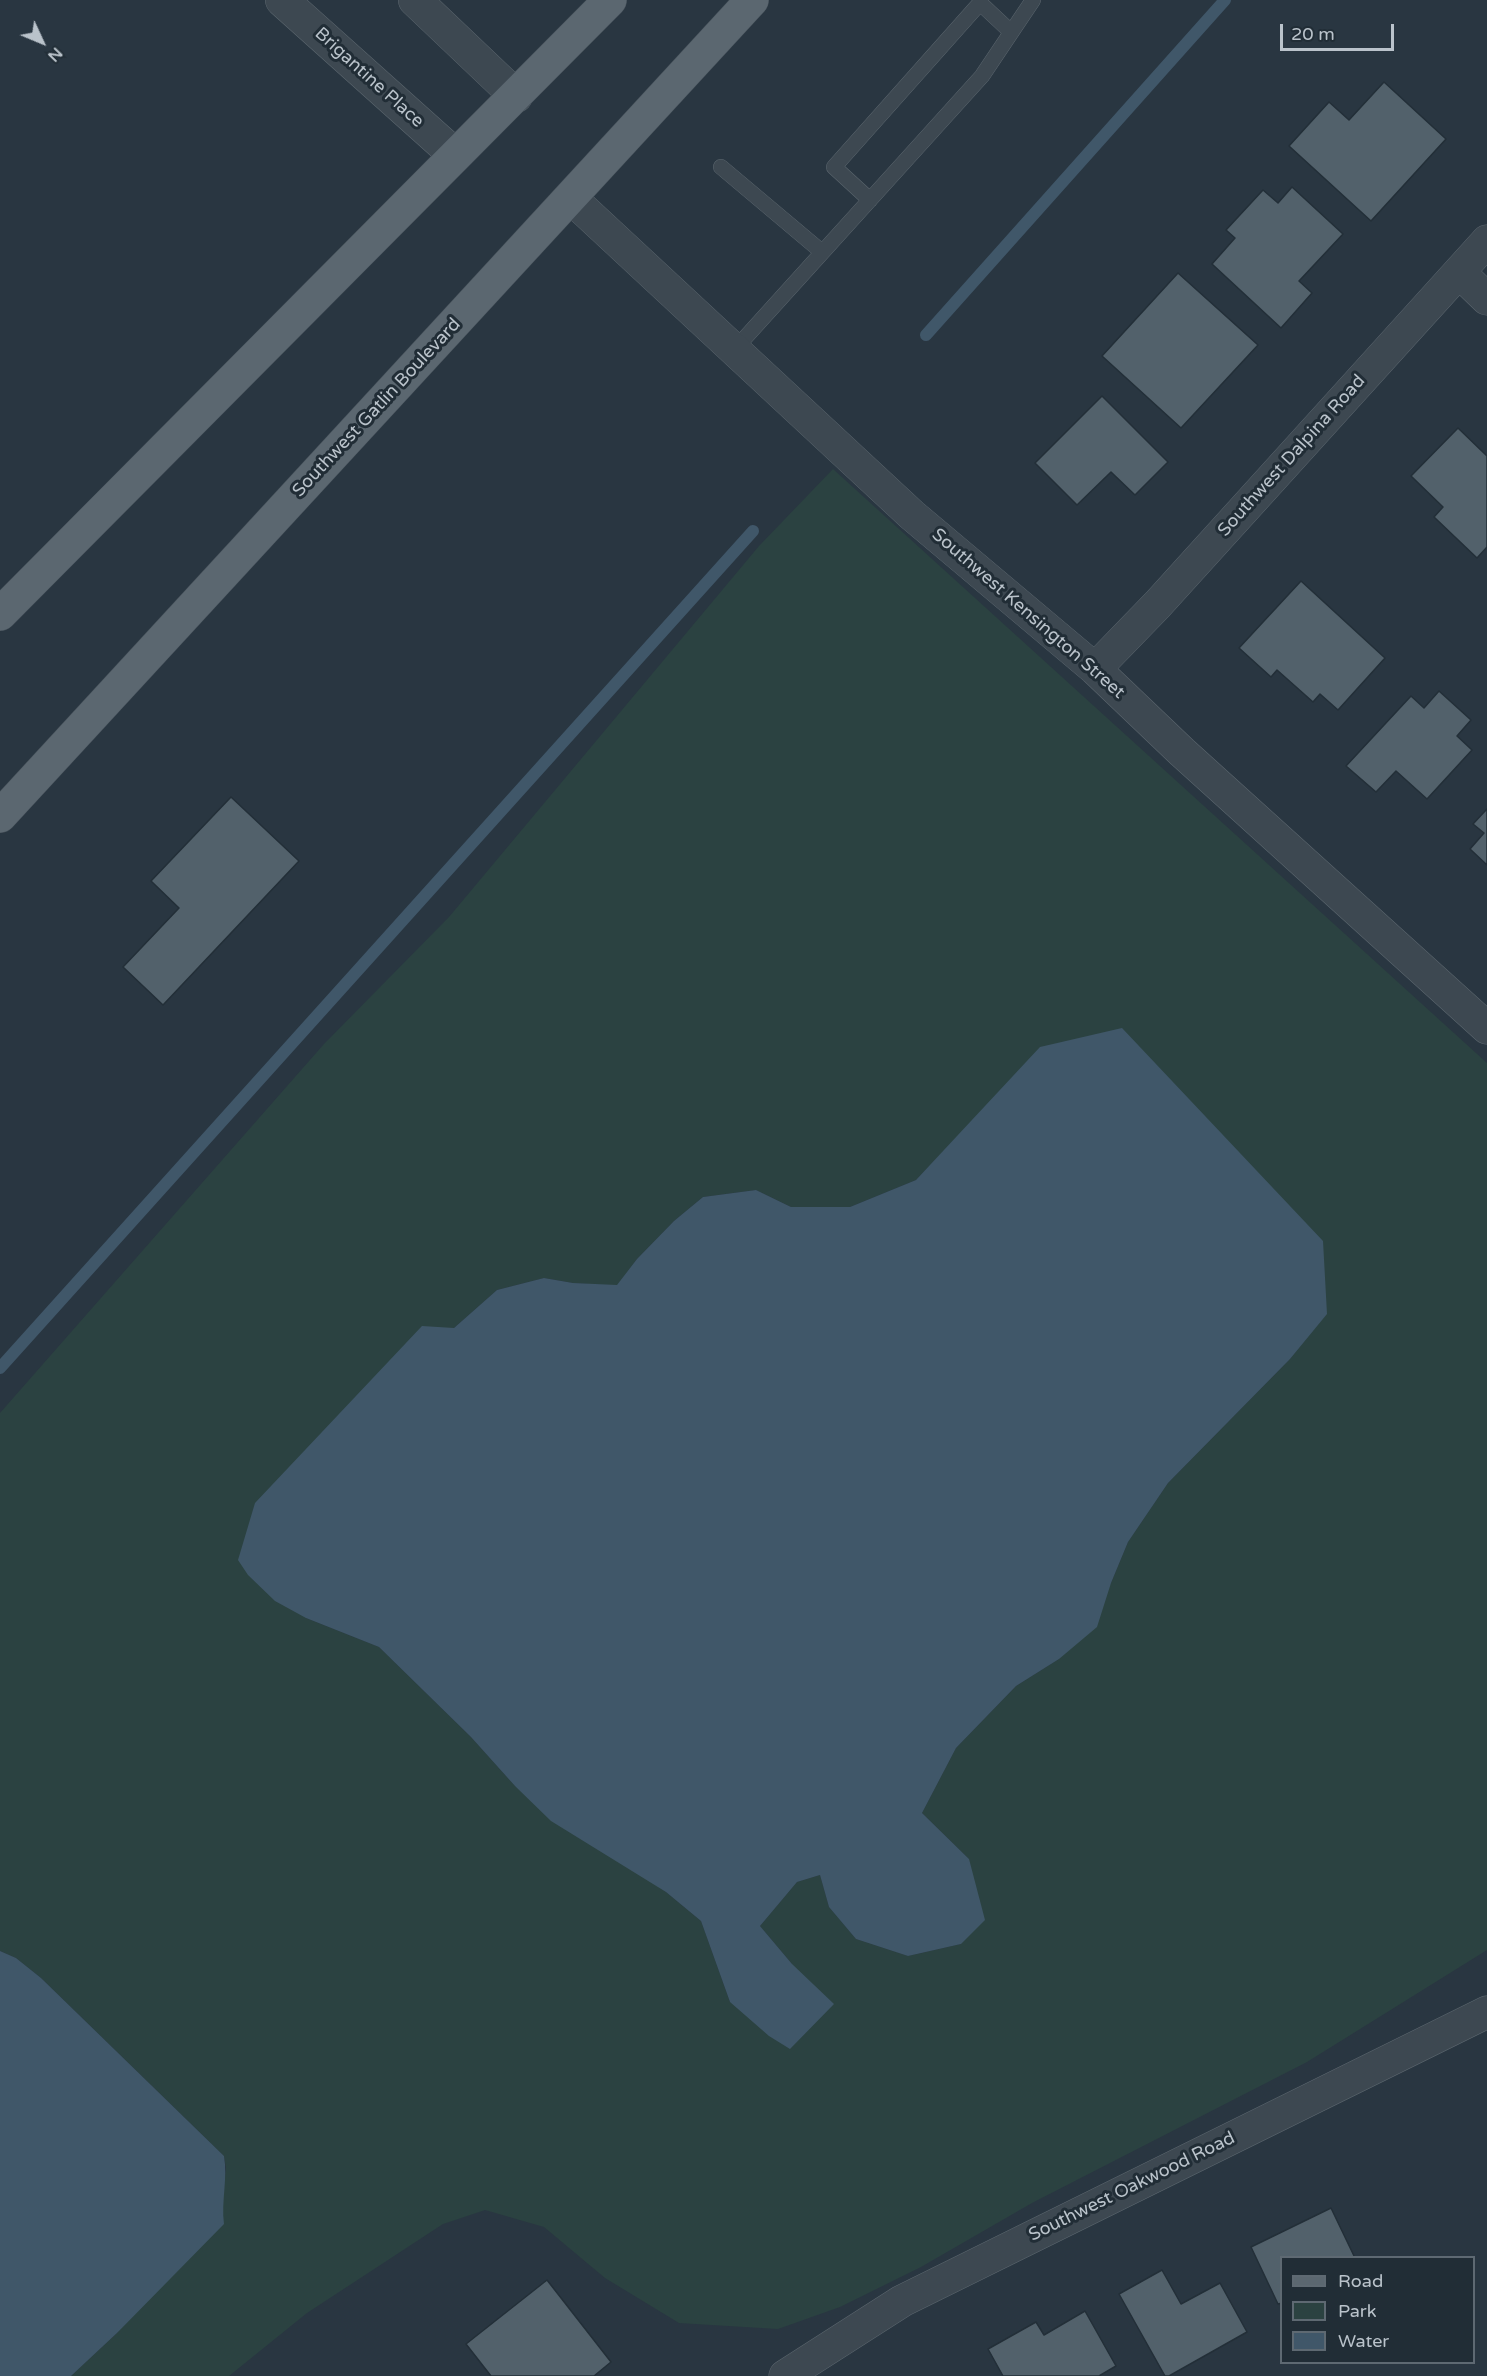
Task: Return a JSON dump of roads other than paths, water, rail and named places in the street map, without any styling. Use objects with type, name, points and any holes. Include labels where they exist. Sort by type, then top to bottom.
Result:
[{"type":"main road","points":[[0,615],[610,0]]},
{"type":"main road","name":"Southwest Gatlin Boulevard","points":[[0,816],[752,0]]},
{"type":"street","name":"Brigantine Place","points":[[282,0],[455,155]]},
{"type":"street","points":[[414,0],[516,96]]},
{"type":"street","name":"Southwest Kensington Street","points":[[571,198],[912,515],[1095,669],[1182,752],[1487,1028]]},
{"type":"street","name":"Southwest Dalpina Road","points":[[1095,669],[1158,604],[1460,273],[1487,240]]},
{"type":"street","points":[[1460,273],[1487,299]]},
{"type":"street","name":"Southwest Oakwood Road","points":[[785,2376],[902,2301],[1487,2012]]},
{"type":"lane","points":[[734,350],[982,76],[1033,0]]},
{"type":"lane","points":[[870,200],[834,167],[980,3],[1011,32]]},
{"type":"lane","points":[[721,167],[822,252]]},
{"type":"water","points":[[1122,1028],[1323,1241],[1327,1314],[1290,1359],[1168,1483],[1128,1542],[1111,1583],[1097,1627],[1059,1659],[1016,1686],[956,1748],[922,1813],[969,1859],[985,1920],[961,1944],[908,1956],[856,1939],[829,1907],[820,1875],[797,1882],[760,1926],[792,1964],[834,2004],[790,2049],[769,2036],[730,2002],[701,1921],[666,1892],[551,1821],[515,1786],[471,1737],[379,1647],[306,1618],[275,1601],[248,1575],[238,1560],[255,1503],[422,1326],[454,1328],[497,1290],[544,1278],[573,1283],[617,1285],[637,1259],[674,1221],[703,1197],[756,1190],[791,1207],[850,1207],[916,1180],[1040,1047]]},
{"type":"water","points":[[0,1951],[16,1958],[41,1978],[224,2156],[224,2224],[117,2333],[71,2376],[0,2376]]},
{"type":"waterway","points":[[926,335],[1225,0]]},
{"type":"waterway","points":[[0,1368],[753,531]]}]
